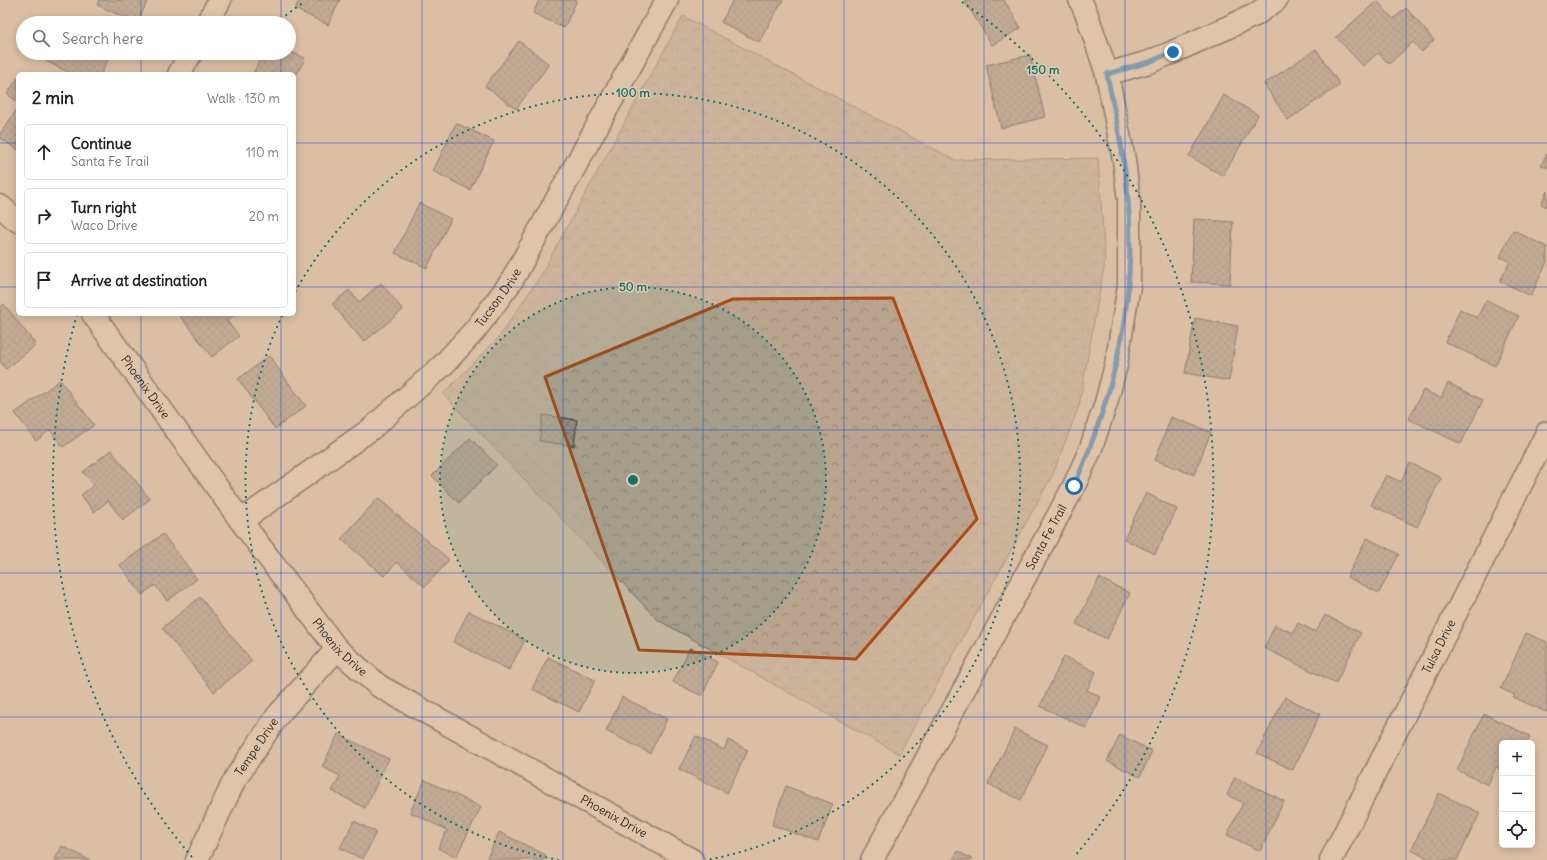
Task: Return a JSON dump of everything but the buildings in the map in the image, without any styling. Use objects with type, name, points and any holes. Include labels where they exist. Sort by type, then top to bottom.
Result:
[{"type":"street","points":[[211,16],[220,0]]},
{"type":"street","name":"Tucson Drive","points":[[242,521],[371,429],[443,365],[475,330],[511,282],[667,0]]},
{"type":"street","name":"Santa Fe Trail","points":[[872,860],[1074,486],[1091,448],[1106,403],[1116,365],[1124,325],[1129,286],[1129,200],[1124,160],[1107,74],[1087,15],[1080,0]]},
{"type":"street","points":[[1107,74],[1149,62],[1173,52],[1256,15],[1276,0]]},
{"type":"street","points":[[180,72],[187,60]]},
{"type":"street","points":[[0,206],[16,219]]},
{"type":"street","name":"Phoenix Drive","points":[[94,316],[242,521],[338,648],[379,686],[692,860]]},
{"type":"street","name":"Tulsa Drive","points":[[1331,860],[1547,433]]},
{"type":"street","name":"Tempe Drive","points":[[197,860],[235,779],[278,715],[338,648]]},
{"type":"highlighted area","points":[[893,298],[977,519],[856,659],[639,650],[545,377],[733,299]]},
{"type":"green space","points":[[683,16],[955,160],[1098,158],[1105,262],[1079,406],[1053,474],[899,754],[658,620],[443,394],[499,337],[539,278]]},
{"type":"route","points":[[1074,486],[1091,448],[1106,403],[1124,325],[1129,286],[1129,200],[1124,160],[1107,74],[1149,62],[1173,52]]}]
